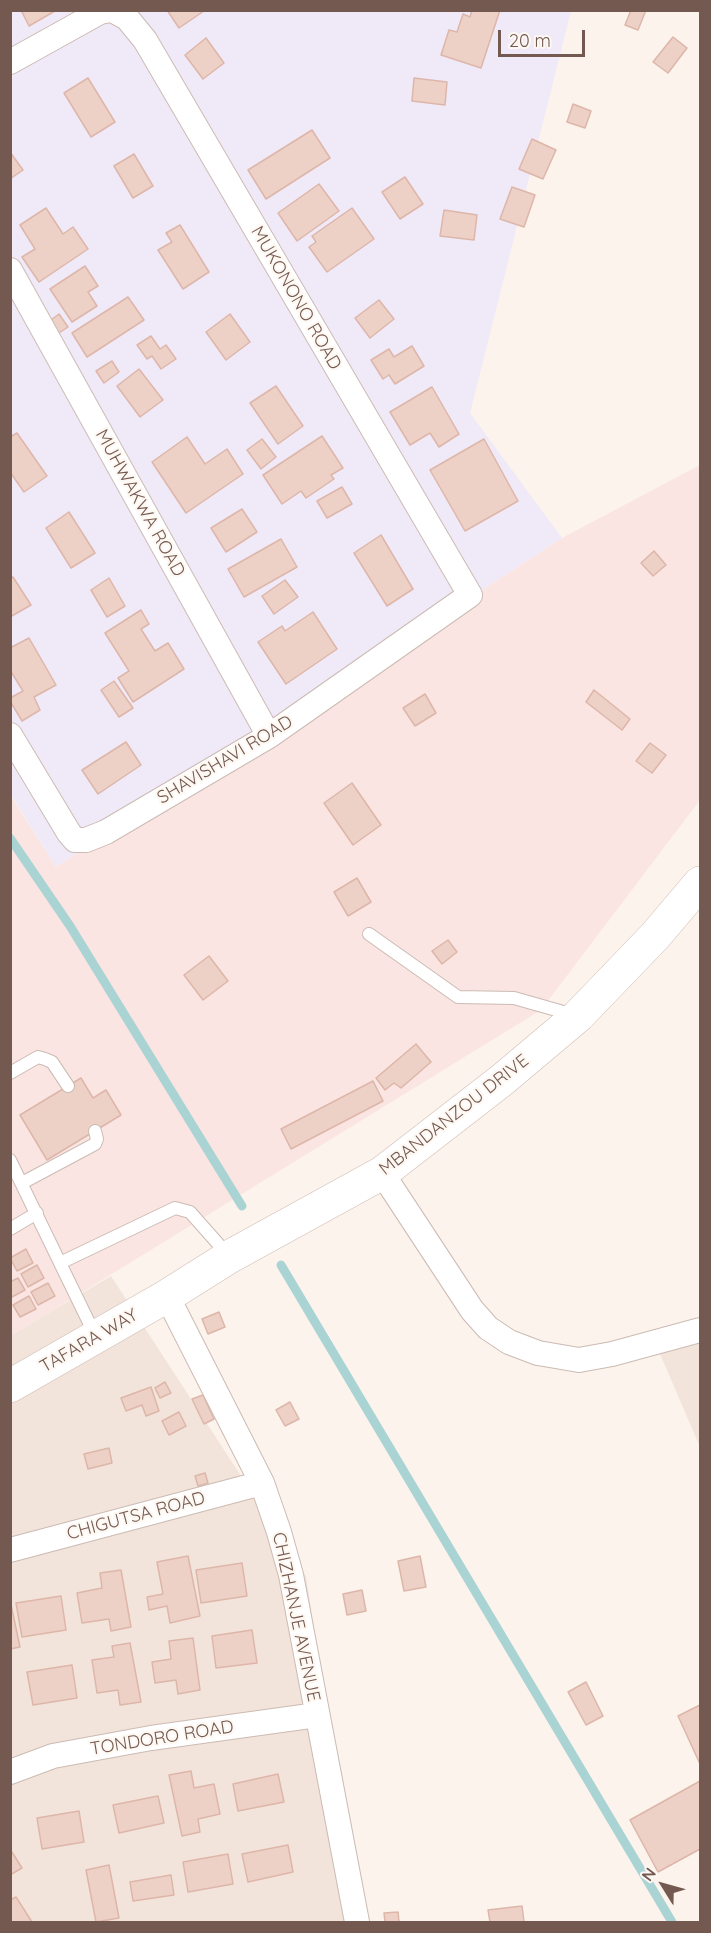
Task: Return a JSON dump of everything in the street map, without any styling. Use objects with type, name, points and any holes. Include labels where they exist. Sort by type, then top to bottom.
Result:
[{"type":"street","points":[[10,62],[107,11]]},
{"type":"street","name":"MUKONONO ROAD","points":[[107,11],[127,18],[145,40],[470,595]]},
{"type":"street","name":"MUHWAKWA ROAD","points":[[10,270],[269,736]]},
{"type":"street","name":"SHAVISHAVI ROAD","points":[[10,735],[69,834],[75,840],[81,841],[106,832],[269,736],[470,595]]},
{"type":"street","name":"MBANDANZOU DRIVE","points":[[168,1296],[229,1257],[382,1173],[502,1080],[578,1016],[655,936],[700,883]]},
{"type":"street","points":[[382,1173],[472,1310],[488,1328],[509,1342],[538,1353],[579,1360],[612,1354],[700,1330]]},
{"type":"street","name":"TAFARA WAY","points":[[10,1386],[168,1296]]},
{"type":"street","name":"CHIZHANJE AVENUE","points":[[168,1296],[262,1483],[291,1575],[357,1923]]},
{"type":"street","name":"CHIGUTSA ROAD","points":[[10,1550],[262,1483]]},
{"type":"street","name":"TONDORO ROAD","points":[[10,1772],[53,1756],[151,1738],[316,1715]]},
{"type":"lane","points":[[369,934],[458,997],[514,998],[578,1016]]},
{"type":"lane","points":[[10,1073],[38,1057],[52,1062],[68,1086]]},
{"type":"lane","points":[[22,1183],[95,1144],[98,1139],[95,1131]]},
{"type":"lane","points":[[10,1160],[95,1336]]},
{"type":"lane","points":[[60,1263],[175,1208],[190,1212],[229,1257]]},
{"type":"lane","points":[[10,1228],[37,1213]]},
{"type":"shaded area","points":[[11,11],[571,11],[470,413],[562,538],[56,867],[11,795]]},
{"type":"shaded area","points":[[700,465],[700,800],[541,1010],[11,1336],[10,795],[56,867],[562,538]]},
{"type":"shaded area","points":[[111,1276],[306,1576],[360,1922],[11,1922],[10,1336]]},
{"type":"shaded area","points":[[700,1329],[700,1447],[658,1349]]},
{"type":"building","points":[[21,10],[55,10],[55,11],[29,26]]},
{"type":"building","points":[[167,10],[204,10],[204,11],[179,28]]},
{"type":"building","points":[[472,10],[500,10],[481,68],[441,55],[449,30],[457,32],[463,14],[470,17]]},
{"type":"building","points":[[631,10],[646,10],[638,30],[625,25]]},
{"type":"building","points":[[673,37],[687,48],[668,73],[653,62]]},
{"type":"building","points":[[206,38],[224,63],[203,79],[185,55]]},
{"type":"building","points":[[88,78],[115,122],[91,137],[64,93]]},
{"type":"building","points":[[414,78],[447,82],[445,105],[412,101]]},
{"type":"building","points":[[573,104],[591,111],[585,128],[567,122]]},
{"type":"building","points":[[312,130],[330,158],[266,199],[248,170]]},
{"type":"building","points":[[532,139],[556,150],[543,179],[519,169]]},
{"type":"building","points":[[10,152],[23,170],[10,179]]},
{"type":"building","points":[[134,154],[153,186],[133,198],[114,166]]},
{"type":"building","points":[[405,177],[423,204],[400,219],[382,192]]},
{"type":"building","points":[[319,184],[339,211],[297,241],[278,213]]},
{"type":"building","points":[[512,187],[535,195],[524,227],[500,219]]},
{"type":"building","points":[[46,208],[63,234],[73,227],[88,249],[39,282],[22,257],[35,249],[20,225]]},
{"type":"building","points":[[352,208],[374,239],[327,272],[309,247],[316,242],[312,236]]},
{"type":"building","points":[[444,210],[477,215],[474,240],[440,236]]},
{"type":"building","points":[[180,225],[209,272],[183,289],[158,250],[172,242],[166,233]]},
{"type":"building","points":[[85,266],[98,286],[88,292],[97,306],[72,322],[50,289]]},
{"type":"building","points":[[128,297],[144,320],[87,357],[72,333]]},
{"type":"building","points":[[379,300],[394,319],[370,338],[355,318]]},
{"type":"building","points":[[59,314],[68,327],[56,335],[47,323]]},
{"type":"building","points":[[230,314],[250,342],[226,360],[206,332]]},
{"type":"building","points":[[151,336],[160,349],[166,345],[176,359],[161,369],[152,356],[147,359],[137,345]]},
{"type":"building","points":[[412,346],[424,366],[395,384],[389,375],[383,379],[371,360],[389,349],[394,357]]},
{"type":"building","points":[[112,361],[119,372],[104,383],[96,371]]},
{"type":"building","points":[[139,369],[163,400],[140,417],[117,386]]},
{"type":"building","points":[[276,386],[303,426],[278,444],[250,403]]},
{"type":"building","points":[[432,387],[459,434],[439,447],[430,433],[410,445],[390,412]]},
{"type":"building","points":[[17,433],[47,476],[24,492],[10,472],[10,437]]},
{"type":"building","points":[[322,436],[343,468],[331,475],[334,479],[306,498],[301,491],[282,504],[263,475]]},
{"type":"building","points":[[187,437],[205,464],[227,449],[243,474],[186,513],[152,462]]},
{"type":"building","points":[[262,439],[276,457],[261,469],[247,450]]},
{"type":"building","points":[[484,439],[518,501],[465,531],[430,470]]},
{"type":"building","points":[[342,487],[352,504],[327,518],[317,501]]},
{"type":"building","points":[[242,509],[257,532],[226,552],[211,528]]},
{"type":"building","points":[[69,512],[95,553],[71,568],[46,528]]},
{"type":"building","points":[[381,535],[413,589],[387,606],[354,553]]},
{"type":"building","points":[[281,539],[297,567],[244,597],[228,569]]},
{"type":"building","points":[[654,551],[666,565],[653,576],[641,563]]},
{"type":"building","points":[[13,577],[31,605],[10,617],[10,578]]},
{"type":"building","points":[[109,578],[125,606],[107,617],[91,590]]},
{"type":"building","points":[[285,580],[298,597],[274,614],[262,596]]},
{"type":"building","points":[[141,610],[149,624],[141,629],[155,651],[168,643],[184,669],[133,702],[118,678],[129,671],[105,633]]},
{"type":"building","points":[[313,612],[337,649],[286,684],[258,642],[282,626],[285,631]]},
{"type":"building","points":[[29,638],[56,685],[34,697],[40,710],[22,721],[10,701],[10,698],[23,691],[10,670],[10,648]]},
{"type":"building","points":[[114,681],[133,708],[119,717],[101,690]]},
{"type":"building","points":[[594,690],[630,719],[622,730],[586,702]]},
{"type":"building","points":[[425,694],[436,713],[415,726],[403,708]]},
{"type":"building","points":[[126,742],[141,765],[98,794],[82,770]]},
{"type":"building","points":[[650,743],[666,755],[652,773],[636,761]]},
{"type":"building","points":[[352,783],[381,825],[353,845],[324,803]]},
{"type":"building","points":[[357,878],[371,902],[348,916],[334,892]]},
{"type":"building","points":[[448,940],[457,952],[442,964],[432,951]]},
{"type":"building","points":[[209,956],[228,981],[203,1000],[184,975]]},
{"type":"building","points":[[416,1044],[431,1062],[401,1088],[394,1083],[385,1090],[376,1078]]},
{"type":"building","points":[[81,1078],[93,1098],[106,1090],[121,1115],[47,1160],[20,1115]]},
{"type":"building","points":[[373,1081],[383,1101],[291,1149],[281,1129]]},
{"type":"building","points":[[26,1249],[33,1263],[17,1271],[10,1258]]},
{"type":"building","points":[[37,1265],[44,1278],[28,1287],[21,1274]]},
{"type":"building","points":[[18,1278],[25,1290],[10,1298],[10,1282]]},
{"type":"building","points":[[48,1283],[55,1296],[38,1305],[31,1292]]},
{"type":"building","points":[[29,1296],[36,1309],[20,1317],[13,1305]]},
{"type":"building","points":[[219,1312],[225,1327],[208,1334],[202,1319]]},
{"type":"building","points":[[165,1382],[171,1393],[160,1398],[155,1388]]},
{"type":"building","points":[[151,1387],[159,1411],[146,1416],[142,1405],[126,1411],[121,1398]]},
{"type":"building","points":[[203,1395],[214,1419],[204,1424],[192,1399]]},
{"type":"building","points":[[290,1402],[299,1419],[285,1426],[276,1410]]},
{"type":"building","points":[[179,1412],[186,1426],[169,1435],[162,1421]]},
{"type":"building","points":[[109,1448],[112,1463],[88,1469],[84,1454]]},
{"type":"building","points":[[205,1473],[208,1483],[198,1486],[195,1476]]},
{"type":"building","points":[[188,1556],[200,1616],[170,1623],[167,1606],[149,1610],[147,1597],[163,1594],[157,1562]]},
{"type":"building","points":[[420,1556],[426,1587],[404,1591],[398,1561]]},
{"type":"building","points":[[242,1563],[247,1596],[201,1603],[196,1570]]},
{"type":"building","points":[[121,1570],[131,1627],[111,1631],[109,1619],[82,1623],[77,1593],[102,1588],[100,1573]]},
{"type":"building","points":[[362,1590],[366,1611],[347,1615],[343,1594]]},
{"type":"building","points":[[61,1596],[66,1630],[22,1637],[16,1603]]},
{"type":"building","points":[[10,1600],[20,1647],[10,1649]]},
{"type":"building","points":[[252,1630],[257,1663],[216,1668],[212,1636]]},
{"type":"building","points":[[193,1638],[200,1690],[178,1694],[176,1680],[155,1683],[152,1662],[171,1659],[169,1641]]},
{"type":"building","points":[[130,1643],[141,1702],[120,1705],[118,1690],[97,1693],[92,1660],[114,1657],[112,1646]]},
{"type":"building","points":[[72,1665],[77,1698],[33,1705],[27,1672]]},
{"type":"building","points":[[586,1682],[603,1716],[586,1725],[568,1692]]},
{"type":"building","points":[[700,1705],[700,1764],[678,1716]]},
{"type":"building","points":[[191,1771],[194,1788],[214,1784],[220,1814],[198,1819],[200,1832],[182,1836],[169,1775]]},
{"type":"building","points":[[278,1774],[284,1802],[238,1811],[233,1784]]},
{"type":"building","points":[[700,1781],[700,1849],[658,1872],[630,1820]]},
{"type":"building","points":[[158,1796],[164,1823],[119,1833],[113,1805]]},
{"type":"building","points":[[79,1811],[84,1842],[42,1849],[37,1818]]},
{"type":"building","points":[[288,1845],[293,1872],[248,1882],[242,1854]]},
{"type":"building","points":[[10,1849],[22,1868],[10,1875]]},
{"type":"building","points":[[228,1854],[233,1884],[188,1892],[183,1862]]},
{"type":"building","points":[[109,1865],[119,1918],[96,1922],[86,1870]]},
{"type":"building","points":[[171,1875],[174,1895],[133,1901],[130,1882]]},
{"type":"building","points":[[16,1897],[32,1922],[10,1922],[10,1900]]},
{"type":"building","points":[[522,1906],[524,1922],[490,1922],[488,1910]]},
{"type":"building","points":[[398,1912],[399,1922],[385,1922],[384,1913]]},
{"type":"waterway","points":[[10,838],[70,926],[242,1206]]},
{"type":"waterway","points":[[281,1265],[672,1922]]}]
